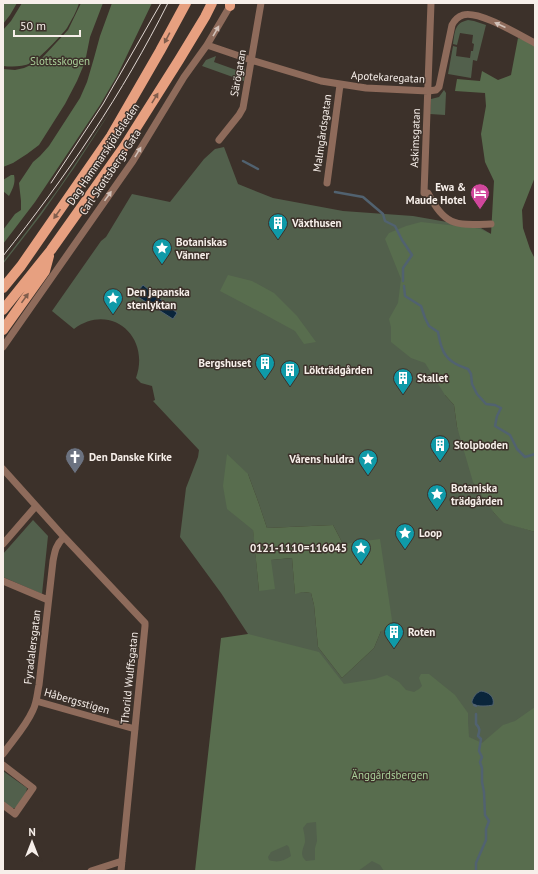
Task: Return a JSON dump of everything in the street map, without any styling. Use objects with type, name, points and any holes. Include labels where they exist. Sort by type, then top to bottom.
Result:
[{"type":"main road","name":"Dag Hammarskjöldsleden","points":[[3,288],[21,266],[111,136],[160,52],[186,3]]},
{"type":"main road","name":"Dag Hammarskjöldsleden","points":[[3,310],[51,250],[124,147],[179,60],[212,3]]},
{"type":"main road","points":[[3,330],[45,271],[51,250]]},
{"type":"street","name":"Särögatan","points":[[219,140],[243,108],[261,3]]},
{"type":"street","name":"Askimsgatan","points":[[431,3],[424,193],[428,193],[438,210],[448,220],[460,224],[491,224]]},
{"type":"street","name":"Carl Skottsbergs Gata","points":[[3,347],[133,161],[184,77],[208,45],[230,5]]},
{"type":"street","name":"Apotekaregatan","points":[[208,45],[321,82],[366,88],[428,91],[436,90],[439,87],[452,25],[461,15],[468,14],[479,16],[503,26],[535,43]]},
{"type":"street","name":"Malmgårdsgatan","points":[[327,183],[340,85]]},
{"type":"street","name":"Thorild Wulffsgatan","points":[[3,469],[64,537],[145,623],[121,871]]},
{"type":"street","points":[[3,544],[36,506]]},
{"type":"street","name":"Fyradalersgatan","points":[[3,754],[28,719],[36,701],[55,549],[64,537]]},
{"type":"street","points":[[3,581],[48,600]]},
{"type":"street","name":"Håbergsstigen","points":[[36,701],[135,729]]},
{"type":"street","points":[[3,765],[34,788],[15,814],[3,805]]},
{"type":"street","points":[[91,871],[122,861]]},
{"type":"green space","points":[[3,3],[17,3],[3,24]]},
{"type":"green space","points":[[22,3],[79,3],[67,28],[39,57],[31,63],[24,65],[13,67],[3,66],[3,30],[11,21]]},
{"type":"green space","name":"Slottsskogen","points":[[81,3],[103,3],[90,37],[85,62],[77,81],[65,104],[39,145],[13,163],[3,167],[3,69],[15,70],[24,68],[42,58],[68,30]]},
{"type":"green space","points":[[112,3],[152,3],[117,76],[100,105],[35,202],[3,244],[3,230],[15,214],[21,210],[19,183],[33,162],[49,146],[80,98],[87,82],[100,36]]},
{"type":"green space","points":[[468,20],[486,25],[477,61],[473,60],[471,78],[448,74],[453,46],[457,47],[456,56],[470,58],[471,51],[473,51],[473,35],[460,33],[457,45],[453,44],[456,29],[460,23]]},
{"type":"green space","points":[[518,38],[535,44],[535,177],[522,210],[523,228],[535,259],[535,532],[504,523],[494,513],[473,482],[457,427],[454,405],[445,395],[425,363],[411,358],[391,342],[391,327],[389,319],[398,303],[401,279],[385,239],[389,233],[421,222],[475,228],[491,234],[494,181],[485,162],[481,134],[486,106],[485,93],[455,91],[457,79],[480,81],[482,71],[498,80],[511,75]]},
{"type":"green space","points":[[216,56],[214,62],[239,71],[241,65],[245,69],[244,81],[202,66],[206,60]]},
{"type":"green space","points":[[444,90],[446,93],[445,115],[430,114],[431,99],[439,97]]},
{"type":"green space","points":[[114,106],[74,168],[41,215],[3,264],[59,188]]},
{"type":"green space","name":"Botaniska trädgården","points":[[224,147],[238,184],[273,198],[343,211],[413,216],[481,228],[491,234],[445,395],[454,405],[457,427],[494,513],[504,522],[535,532],[535,869],[530,871],[219,871],[248,634],[221,593],[180,537],[186,488],[198,457],[199,450],[153,401],[155,400],[152,386],[141,383],[136,378],[139,363],[138,349],[132,337],[124,328],[113,322],[101,319],[88,322],[74,329],[52,311],[101,241],[106,237],[132,194],[170,202],[204,159],[215,149]],"holes":[[[248,474],[267,528],[333,525],[343,544],[381,631],[374,648],[342,678],[318,647],[314,605],[311,593],[295,593],[292,558],[270,560],[259,591]]]},
{"type":"green space","points":[[11,175],[14,175],[14,181],[9,196],[3,191],[3,180]]},
{"type":"green space","points":[[228,275],[252,281],[274,293],[297,316],[316,342],[304,344],[295,331],[220,291]]},
{"type":"green space","points":[[227,454],[248,474],[267,528],[333,525],[343,544],[380,539],[393,627],[381,631],[374,648],[342,678],[318,647],[314,605],[311,593],[303,592],[295,594],[292,558],[271,560],[275,589],[259,591],[253,530],[227,509],[223,486]]},
{"type":"green space","points":[[33,520],[48,536],[42,594],[3,577],[3,554]]},
{"type":"green space","name":"Änggårdsbergen","points":[[248,634],[319,652],[344,684],[375,679],[387,675],[399,682],[406,690],[414,692],[422,686],[419,678],[421,674],[429,674],[455,695],[468,713],[469,737],[482,743],[503,725],[515,721],[535,707],[535,871],[384,871],[380,865],[372,861],[358,871],[195,871],[221,638]],"holes":[[[316,822],[317,841],[315,848],[315,860],[306,861],[302,854],[305,842],[303,828],[307,823]],[[287,845],[291,856],[280,861],[269,860],[268,857],[271,852]]]},
{"type":"green space","points":[[3,771],[27,788],[26,793],[19,805],[15,808],[10,807],[3,802]]},
{"type":"water","points":[[143,285],[177,313],[173,319],[135,295]]},
{"type":"water","points":[[481,691],[486,692],[492,697],[493,705],[480,706],[473,704],[472,701],[474,696]]},
{"type":"waterway","points":[[243,161],[258,169]]},
{"type":"waterway","points":[[335,192],[363,197],[383,214],[385,221],[395,226],[412,255],[403,268],[403,281]]},
{"type":"waterway","points":[[404,286],[405,296],[421,306],[429,326],[438,332],[441,346],[446,356],[456,364],[468,369],[471,374],[472,384],[477,394],[486,404],[495,405],[501,408],[497,416],[495,426],[510,435],[517,449],[525,457],[535,454]]},
{"type":"waterway","points":[[476,714],[476,724],[479,729],[478,736],[481,739],[479,751],[482,757],[480,762],[482,768],[485,815],[489,821],[486,829],[486,840],[476,863],[476,871]]},
{"type":"tram line","points":[[51,183],[103,104],[161,3]]},
{"type":"tram line","points":[[3,256],[49,196],[113,102],[168,3]]},
{"type":"place","name":"Ewa & Maude Hotel","points":[[480,210]]},
{"type":"place","name":"Växthusen","points":[[278,240]]},
{"type":"place","name":"Botaniskas Vänner","points":[[162,265]]},
{"type":"place","name":"Den japanska stenlyktan","points":[[113,315]]},
{"type":"place","name":"Bergshuset","points":[[265,380]]},
{"type":"place","name":"Lökträdgården","points":[[290,387]]},
{"type":"place","name":"Stallet","points":[[403,395]]},
{"type":"place","name":"Stolpboden","points":[[440,462]]},
{"type":"place","name":"Den Danske Kirke","points":[[75,474]]},
{"type":"place","name":"Vårens huldra","points":[[368,476]]},
{"type":"place","name":"Botaniska trädgården","points":[[437,511]]},
{"type":"place","name":"Loop","points":[[405,550]]},
{"type":"place","name":"0121-1110=116045","points":[[361,565]]},
{"type":"place","name":"Roten","points":[[394,649]]}]
